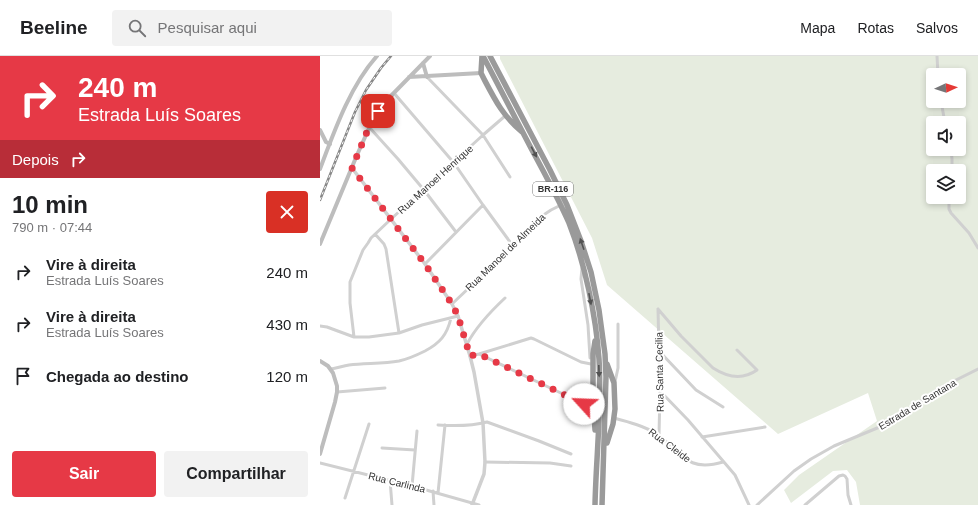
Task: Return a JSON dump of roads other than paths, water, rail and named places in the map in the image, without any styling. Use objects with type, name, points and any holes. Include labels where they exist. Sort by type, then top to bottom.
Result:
[{"type":"highway","points":[[482,56],[481,73],[497,104],[513,125],[524,134]]},
{"type":"highway","name":"BR-116","points":[[482,56],[561,205],[572,232],[588,288],[596,333],[600,386],[595,505]]},
{"type":"highway","name":"BR-116","points":[[490,56],[563,195],[591,272],[605,354],[606,377],[603,505]]},
{"type":"highway","points":[[493,56],[535,142]]},
{"type":"highway","points":[[596,295],[600,306],[608,368],[614,381],[614,418],[612,431],[607,442],[605,452],[606,468],[603,505]]},
{"type":"highway","points":[[595,505],[593,485],[595,432],[592,365],[596,333]]},
{"type":"main road","points":[[320,170],[354,89],[364,72],[377,56]]},
{"type":"main road","points":[[320,244],[369,127],[382,106],[430,56]]},
{"type":"main road","points":[[423,63],[427,77]]},
{"type":"main road","points":[[409,77],[481,73]]},
{"type":"main road","points":[[320,131],[326,142],[330,144]]},
{"type":"main road","points":[[320,361],[331,369],[337,386],[335,402],[320,454]]},
{"type":"street","points":[[937,56],[938,68]]},
{"type":"street","points":[[427,77],[483,135],[510,177]]},
{"type":"street","points":[[394,93],[454,163],[514,246]]},
{"type":"street","name":"Rua Manoel Henrique","points":[[354,336],[350,303],[350,282],[371,238],[505,116]]},
{"type":"street","points":[[369,127],[424,190],[456,232]]},
{"type":"street","points":[[352,168],[390,220],[425,264],[452,304],[458,316],[474,372],[484,423],[484,474],[472,504]]},
{"type":"street","points":[[949,204],[951,213],[969,233],[978,248]]},
{"type":"street","points":[[425,264],[483,205]]},
{"type":"street","name":"Rua Manoel de Almeida","points":[[452,304],[514,246],[545,214],[561,205]]},
{"type":"street","points":[[375,234],[386,249],[399,333]]},
{"type":"street","points":[[470,356],[531,338],[581,362],[592,365],[581,279],[582,267]]},
{"type":"street","points":[[467,344],[488,316],[505,298]]},
{"type":"street","name":"Rua Santa Cecilia","points":[[659,435],[660,391],[658,309],[681,336],[713,368],[725,374],[740,377],[750,375],[757,370],[737,350]]},
{"type":"street","points":[[320,326],[328,327],[354,336],[369,337],[399,333],[422,325],[458,316]]},
{"type":"street","points":[[331,369],[355,364],[394,362],[415,356],[439,343],[450,323],[451,318]]},
{"type":"street","points":[[614,386],[618,368],[618,324]]},
{"type":"street","points":[[659,351],[696,390],[723,407]]},
{"type":"street","points":[[479,354],[584,404]]},
{"type":"street","name":"Estrada de Santana","points":[[757,505],[794,471],[811,459],[851,438],[882,426],[909,410],[938,389],[978,369]]},
{"type":"street","points":[[337,392],[385,388]]},
{"type":"street","points":[[660,391],[688,420],[735,475],[749,505]]},
{"type":"street","name":"Rua Cleide","points":[[614,418],[642,426],[659,435],[689,462],[708,465],[723,462]]},
{"type":"street","points":[[438,425],[445,426],[487,422],[571,454]]},
{"type":"street","points":[[344,498],[369,424]]},
{"type":"street","points":[[438,493],[445,426]]},
{"type":"street","points":[[702,437],[765,426]]},
{"type":"street","points":[[412,486],[417,431]]},
{"type":"street","points":[[382,448],[415,450]]},
{"type":"street","points":[[485,462],[550,463],[571,466]]},
{"type":"street","name":"Rua Carlinda","points":[[320,463],[433,491],[479,505]]},
{"type":"street","points":[[805,505],[833,480],[843,475],[847,479],[848,495],[851,505]]},
{"type":"street","points":[[390,480],[392,505]]},
{"type":"street","points":[[433,491],[434,505]]},
{"type":"railway","points":[[320,200],[355,112],[366,90],[391,56]]}]
